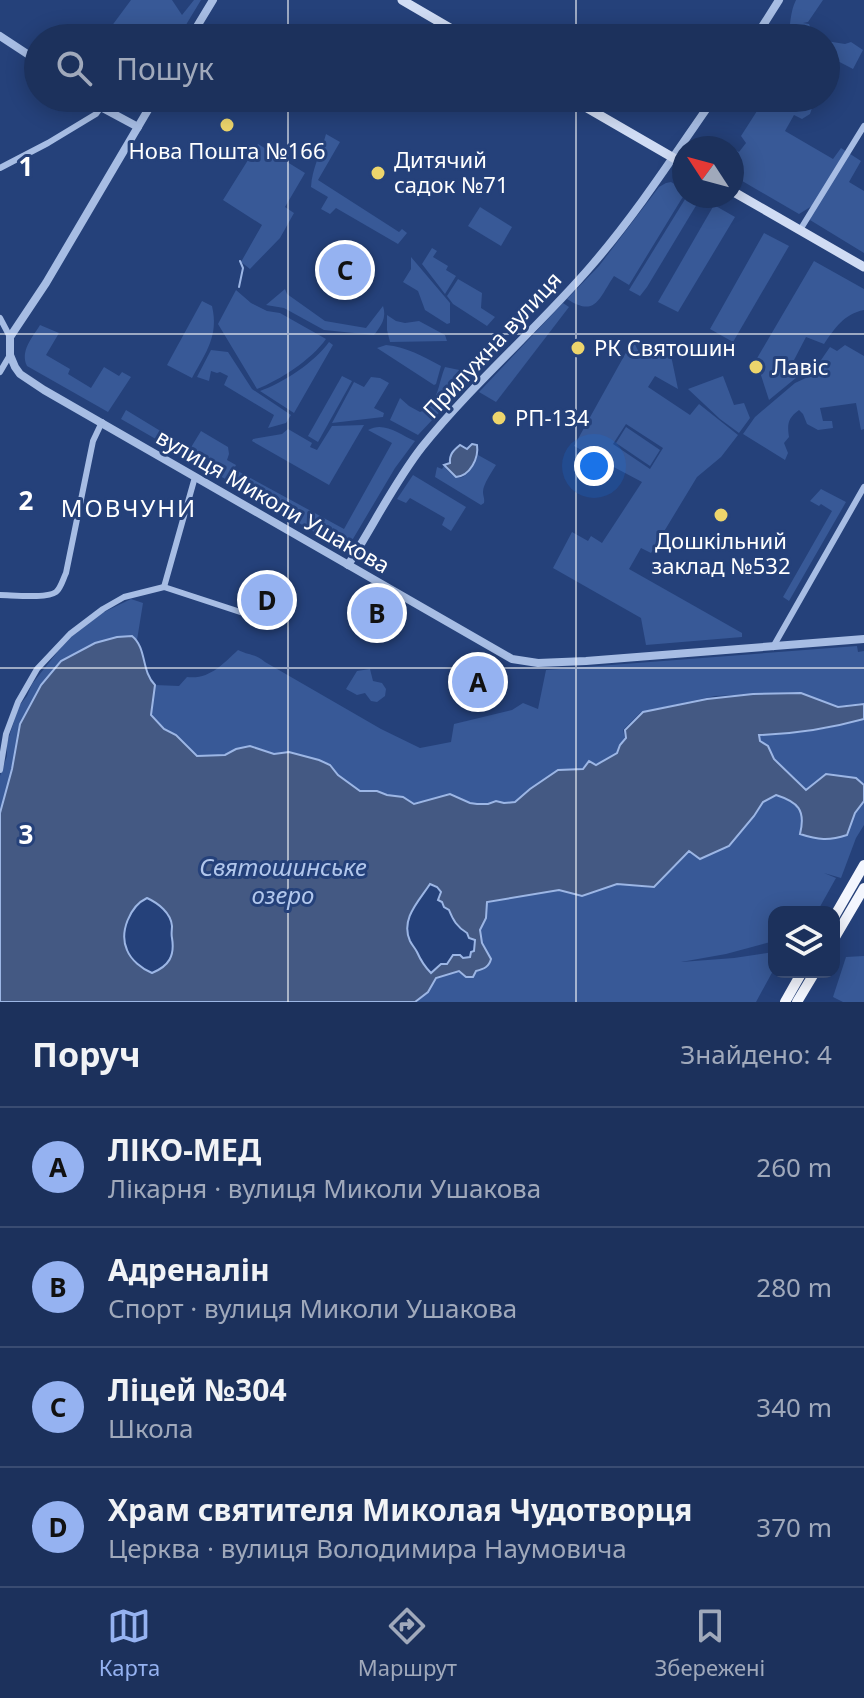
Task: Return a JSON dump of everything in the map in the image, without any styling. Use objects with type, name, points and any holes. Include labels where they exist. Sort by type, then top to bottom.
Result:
[{"type":"highway","points":[[840,907],[864,865]]},
{"type":"highway","points":[[840,929],[864,888]]},
{"type":"highway","points":[[785,1002],[799,978]]},
{"type":"highway","points":[[797,1002],[811,978]]},
{"type":"main road","points":[[402,0],[443,24]]},
{"type":"main road","points":[[594,112],[672,157]]},
{"type":"main road","points":[[744,198],[864,267]]},
{"type":"street","points":[[198,24],[213,0]]},
{"type":"street","points":[[764,24],[779,0]]},
{"type":"street","points":[[0,36],[24,52]]},
{"type":"street","points":[[0,168],[97,112]]},
{"type":"street","points":[[110,112],[138,127]]},
{"type":"street","points":[[10,337],[46,283],[147,112]]},
{"type":"street","name":"Прилужна вулиця","points":[[687,136],[704,112]]},
{"type":"street","points":[[800,230],[864,126]]},
{"type":"street","name":"Прилужна вулиця","points":[[348,565],[424,445],[592,264],[672,157]]},
{"type":"street","points":[[0,318],[10,337],[10,355],[0,372]]},
{"type":"street","name":"вулиця Миколи Ушакова","points":[[10,355],[20,374],[44,390],[512,659],[528,662],[586,661],[864,639]]},
{"type":"street","points":[[0,595],[44,595],[53,594],[58,589],[66,573],[93,441],[102,422]]},
{"type":"street","points":[[164,587],[195,477]]},
{"type":"street","points":[[773,647],[864,487]]},
{"type":"street","points":[[0,770],[6,734],[18,702],[37,669],[70,634],[124,597],[164,587],[271,622]]},
{"type":"shaded area","points":[[131,0],[172,0],[182,15],[194,0],[201,0],[186,24],[113,24]]},
{"type":"shaded area","points":[[796,0],[823,0],[808,22],[803,23],[809,24],[790,24]]},
{"type":"shaded area","points":[[851,42],[863,50],[853,69],[840,62],[840,43]]},
{"type":"shaded area","points":[[756,112],[811,112],[802,119],[794,115],[785,131],[833,159],[841,148],[861,161],[849,182],[864,191],[864,253],[810,220],[812,206],[799,214],[744,182],[744,136],[741,136]]},
{"type":"shaded area","points":[[326,134],[340,142],[318,180],[399,232],[402,229],[407,233],[398,244],[336,208],[330,214],[321,209],[328,197],[311,187]]},
{"type":"shaded area","points":[[258,144],[305,173],[285,207],[294,213],[280,238],[250,269],[241,262],[262,225],[223,200]]},
{"type":"shaded area","points":[[672,183],[672,208],[676,208],[629,285],[614,276],[591,306],[584,307],[567,299],[599,266],[659,187]]},
{"type":"shaded area","points":[[480,207],[512,227],[501,246],[468,226]]},
{"type":"shaded area","points":[[680,208],[695,208],[640,296],[629,290]]},
{"type":"shaded area","points":[[712,208],[719,208],[735,217],[678,312],[658,302]]},
{"type":"shaded area","points":[[764,233],[789,246],[733,342],[710,329]]},
{"type":"shaded area","points":[[432,248],[437,251],[433,257],[448,266],[446,270],[456,276],[445,294],[422,264]]},
{"type":"shaded area","points":[[411,257],[450,303],[450,323],[425,310],[418,291],[403,282],[411,269]]},
{"type":"shaded area","points":[[814,261],[864,289],[864,310],[845,318],[824,344],[806,337],[794,360],[808,368],[769,400],[756,360]]},
{"type":"shaded area","points":[[458,279],[482,293],[481,308],[495,317],[487,326],[453,304],[447,296]]},
{"type":"shaded area","points":[[285,289],[287,294],[325,321],[366,328],[383,306],[384,318],[374,335],[324,330],[284,308],[266,305]]},
{"type":"shaded area","points":[[236,290],[251,303],[280,313],[326,339],[294,368],[257,389],[218,324]]},
{"type":"shaded area","points":[[202,301],[212,306],[214,326],[210,344],[192,378],[167,365]]},
{"type":"shaded area","points":[[563,303],[569,307],[496,402],[479,392]]},
{"type":"shaded area","points":[[387,315],[405,323],[419,321],[445,335],[447,341],[390,342]]},
{"type":"shaded area","points":[[40,325],[59,333],[46,355],[70,369],[68,374],[91,388],[104,367],[119,376],[122,372],[131,377],[108,412],[27,366],[26,350]]},
{"type":"shaded area","points":[[633,340],[641,357],[669,346],[678,389],[655,376],[648,387],[690,415],[699,404],[738,435],[721,457],[697,477],[651,553],[641,548],[629,569],[742,633],[742,637],[646,645],[641,618],[553,568],[572,532],[588,541],[591,536],[602,543],[642,482],[574,446]],"holes":[[[626,424],[663,448],[650,469],[613,444]]]},
{"type":"shaded area","points":[[329,342],[333,345],[294,413],[260,391],[298,371]]},
{"type":"shaded area","points":[[386,345],[408,350],[441,366],[436,384],[377,348]]},
{"type":"shaded area","points":[[845,345],[864,356],[864,429],[861,430],[856,403],[820,408],[823,421],[832,421],[833,428],[818,430],[807,424],[799,410],[789,422],[789,437],[784,443],[788,453],[785,460],[743,434],[755,417],[795,383],[810,376],[830,347],[837,351]]},
{"type":"shaded area","points":[[211,350],[228,352],[252,389],[291,415],[286,423],[268,428],[274,415],[224,385],[228,376],[211,371],[209,381],[197,377]]},
{"type":"shaded area","points":[[445,367],[464,371],[467,381],[446,400],[450,401],[418,435],[390,420],[400,398],[420,412],[431,405]]},
{"type":"shaded area","points":[[342,376],[352,381],[318,442],[308,436]]},
{"type":"shaded area","points":[[723,376],[734,405],[744,403],[750,418],[739,433],[688,389]]},
{"type":"shaded area","points":[[371,377],[389,383],[374,408],[384,413],[383,417],[332,423],[354,382],[364,387]]},
{"type":"shaded area","points":[[126,410],[190,449],[201,431],[228,447],[227,460],[236,465],[234,469],[344,529],[392,443],[368,430],[386,428],[415,441],[395,468],[347,549],[121,419]]},
{"type":"shaded area","points":[[364,425],[329,485],[252,441],[282,434],[288,429],[312,443],[310,447],[317,450],[332,426]]},
{"type":"shaded area","points":[[626,427],[660,450],[650,466],[616,443]]},
{"type":"shaded area","points":[[478,455],[496,465],[484,485],[484,503],[481,505],[435,477],[437,467],[442,469],[444,466],[456,477],[464,476]]},
{"type":"shaded area","points":[[413,475],[466,507],[451,531],[442,525],[445,518],[410,498],[406,503],[397,499]]},
{"type":"shaded area","points":[[821,489],[846,502],[789,601],[783,597],[832,511],[810,501]]},
{"type":"shaded area","points":[[131,599],[143,603],[137,640],[132,636],[117,637],[95,643],[61,661],[20,724],[0,813],[0,776],[7,756],[7,743],[19,706],[32,684],[70,636],[104,612]]},
{"type":"shaded area","points":[[857,646],[858,652],[864,651],[864,703],[838,706],[795,692],[715,696],[641,712],[623,730],[625,738],[618,753],[583,769],[558,770],[515,802],[470,803],[450,794],[414,804],[403,797],[377,791],[360,792],[330,765],[289,752],[275,754],[250,747],[225,755],[197,756],[151,715],[155,685],[179,686],[187,677],[209,673],[238,650],[258,657],[381,729],[420,748],[451,742],[454,724],[512,710],[523,703],[538,709],[546,670]]},
{"type":"shaded area","points":[[370,669],[373,681],[382,683],[386,689],[385,696],[377,702],[371,701],[365,693],[357,695],[346,689],[357,671]]},
{"type":"shaded area","points":[[864,719],[864,785],[856,778],[826,774],[807,790],[760,741],[759,735],[812,731]]},
{"type":"shaded area","points":[[776,795],[786,799],[794,804],[804,821],[847,835],[855,813],[864,801],[864,825],[841,878],[824,873],[836,878],[820,906],[768,906],[768,943],[681,962],[768,953],[769,978],[756,1002],[415,1002],[428,992],[436,978],[459,971],[478,971],[489,963],[491,959],[482,943],[480,930],[486,918],[486,902],[559,890],[582,896],[617,884],[654,888],[689,851],[729,846],[763,801]]},
{"type":"shaded area","points":[[864,956],[864,1002],[843,1002],[833,997],[846,957]]},
{"type":"water","points":[[472,444],[477,445],[475,461],[469,470],[456,477],[444,465],[450,463],[451,455],[460,445],[467,449]]},
{"type":"water","name":"Святошинське озеро","points":[[132,636],[140,647],[155,685],[151,715],[197,756],[225,755],[250,746],[274,754],[289,752],[330,765],[360,791],[403,797],[414,804],[450,794],[477,804],[515,802],[558,770],[583,769],[589,761],[596,765],[617,753],[626,738],[625,730],[643,712],[707,699],[801,693],[838,707],[864,704],[864,719],[812,730],[759,735],[760,741],[768,746],[774,759],[806,790],[826,774],[856,778],[864,785],[864,801],[855,813],[847,835],[824,839],[800,834],[802,819],[798,808],[776,795],[763,802],[729,846],[700,859],[689,851],[654,887],[617,884],[582,896],[559,890],[487,902],[486,918],[480,930],[482,943],[491,959],[489,964],[476,971],[473,977],[466,977],[459,971],[436,978],[428,992],[415,1002],[0,1002],[0,813],[20,724],[41,685],[61,661],[95,643]],"holes":[[[430,884],[441,892],[438,900],[449,910],[456,923],[469,938],[475,940],[470,957],[453,955],[447,964],[441,964],[431,973],[410,941],[407,925],[412,911]],[[147,898],[163,909],[172,926],[171,955],[167,964],[152,973],[131,957],[124,935],[131,913]]]},
{"type":"waterway","points":[[239,287],[243,268],[240,261]]},
{"type":"place","name":"Нова Пошта №166","points":[[227,125]]},
{"type":"place","name":"Дитячий садок №71","points":[[378,173]]},
{"type":"place","name":"Ліцей №304","points":[[345,270]]},
{"type":"place","name":"РК Святошин","points":[[578,348]]},
{"type":"place","name":"Лавіс","points":[[756,367]]},
{"type":"place","name":"РП-134","points":[[499,418]]},
{"type":"place","name":"Дошкільний заклад №532","points":[[721,515]]},
{"type":"place","name":"Храм святителя Миколая Чудотворця","points":[[267,600]]},
{"type":"place","name":"Адреналін","points":[[377,613]]},
{"type":"place","name":"ЛІКО-МЕД","points":[[478,682]]},
{"type":"district","name":"МОВЧУНИ","points":[[129,509]]}]
